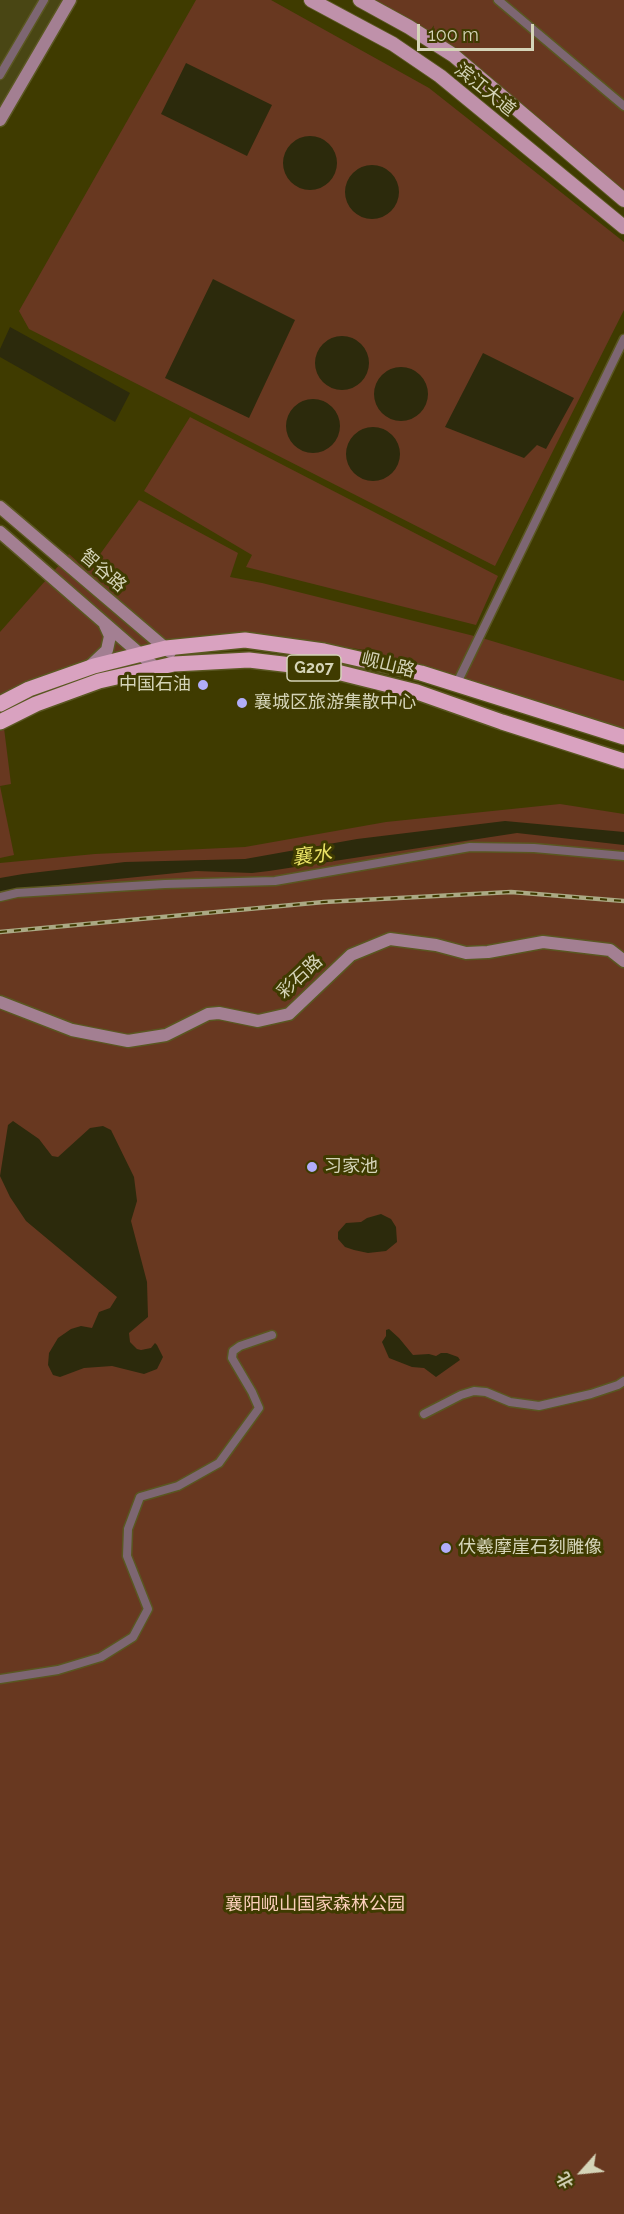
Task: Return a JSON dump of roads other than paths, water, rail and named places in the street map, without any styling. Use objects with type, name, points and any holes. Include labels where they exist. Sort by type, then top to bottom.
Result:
[{"type":"highway","name":"岘山路","points":[[0,704],[29,689],[89,667],[166,648],[245,640],[324,651],[421,673],[624,737]]},
{"type":"highway","name":"岘山路","points":[[0,722],[36,704],[99,681],[182,663],[249,660],[325,669],[417,692],[624,761]]},
{"type":"main road","name":"滨江大道","points":[[311,0],[393,44],[440,76],[624,227]]},
{"type":"main road","name":"滨江大道","points":[[360,0],[453,55],[624,200]]},
{"type":"street","points":[[0,75],[44,0]]},
{"type":"street","points":[[0,120],[70,0]]},
{"type":"street","points":[[498,0],[624,106]]},
{"type":"street","points":[[456,684],[624,339]]},
{"type":"street","name":"智谷路","points":[[0,507],[182,663]]},
{"type":"street","name":"智谷路","points":[[0,532],[155,668]]},
{"type":"street","points":[[89,667],[107,650],[110,636],[103,621]]},
{"type":"street","points":[[153,638],[171,642],[212,643]]},
{"type":"street","points":[[0,897],[17,893],[165,884],[275,881],[470,847],[534,848],[624,856]]},
{"type":"street","name":"彩石路","points":[[0,1002],[72,1030],[128,1041],[166,1035],[208,1014],[219,1013],[258,1021],[289,1014],[351,955],[390,939],[436,945],[466,953],[488,952],[543,942],[610,950],[624,961]]},
{"type":"street","points":[[0,1679],[58,1670],[101,1657],[133,1637],[148,1609],[127,1556],[128,1529],[140,1497],[178,1486],[219,1463],[259,1408],[232,1358],[233,1351],[240,1346],[272,1335]]},
{"type":"street","points":[[424,1414],[474,1390],[486,1392],[510,1402],[539,1406],[591,1394],[624,1381]]},
{"type":"water","points":[[186,63],[272,105],[247,156],[161,114]]},
{"type":"water","points":[[310,136],[320,138],[329,144],[335,153],[337,163],[335,173],[329,182],[320,188],[310,190],[300,188],[291,182],[285,173],[283,163],[285,153],[291,144],[300,138]]},
{"type":"water","points":[[372,165],[382,167],[391,173],[397,182],[399,192],[397,202],[391,211],[382,217],[372,219],[362,217],[353,211],[347,202],[345,192],[347,182],[353,173],[362,167]]},
{"type":"water","points":[[213,279],[295,320],[249,418],[165,378]]},
{"type":"water","points":[[10,327],[130,393],[115,422],[0,357],[0,349]]},
{"type":"water","points":[[342,336],[352,338],[361,344],[367,353],[369,363],[367,373],[361,382],[352,388],[342,390],[332,388],[323,382],[317,373],[315,363],[317,353],[323,344],[332,338]]},
{"type":"water","points":[[483,353],[574,398],[546,449],[537,445],[524,458],[445,427]]},
{"type":"water","points":[[401,367],[411,369],[420,375],[426,384],[428,394],[426,404],[420,413],[411,419],[401,421],[391,419],[382,413],[376,404],[374,394],[376,384],[382,375],[391,369]]},
{"type":"water","points":[[313,399],[323,401],[332,407],[338,416],[340,426],[338,436],[332,445],[323,451],[313,453],[303,451],[294,445],[288,436],[286,426],[288,416],[294,407],[303,401]]},
{"type":"water","points":[[373,427],[383,429],[392,435],[398,444],[400,454],[398,464],[392,473],[383,479],[373,481],[363,479],[354,473],[348,464],[346,454],[348,444],[354,435],[363,429]]},
{"type":"water","name":"襄水","points":[[505,821],[624,832],[624,845],[517,833],[269,871],[252,873],[196,871],[39,887],[0,894],[0,878],[23,874],[125,862],[245,859],[357,839]]},
{"type":"water","points":[[13,1121],[39,1139],[52,1156],[58,1157],[90,1128],[103,1126],[111,1130],[134,1177],[137,1201],[131,1221],[147,1282],[148,1317],[129,1333],[130,1342],[141,1350],[151,1348],[155,1343],[157,1345],[163,1357],[157,1369],[144,1374],[112,1366],[84,1368],[60,1377],[53,1375],[48,1365],[49,1353],[58,1338],[71,1329],[81,1326],[92,1328],[99,1312],[110,1308],[117,1297],[26,1221],[10,1197],[0,1176],[8,1125]]},
{"type":"water","points":[[381,1214],[391,1219],[396,1227],[397,1242],[386,1251],[368,1253],[354,1250],[345,1247],[338,1239],[338,1232],[346,1223],[361,1222]]},
{"type":"water","points":[[389,1329],[413,1355],[436,1356],[447,1353],[460,1360],[436,1377],[424,1368],[412,1367],[389,1358],[382,1342],[386,1336],[386,1330]]},
{"type":"railway","points":[[0,932],[324,902],[511,892],[624,901]]},
{"type":"place","name":"中国石油","points":[[203,685]]},
{"type":"place","name":"襄城区旅游集散中心","points":[[242,703]]},
{"type":"place","name":"习家池","points":[[312,1167]]},
{"type":"place","name":"伏羲摩崖石刻雕像","points":[[446,1548]]},
{"type":"park label","name":"襄阳岘山国家森林公园","points":[[315,1905]]}]
